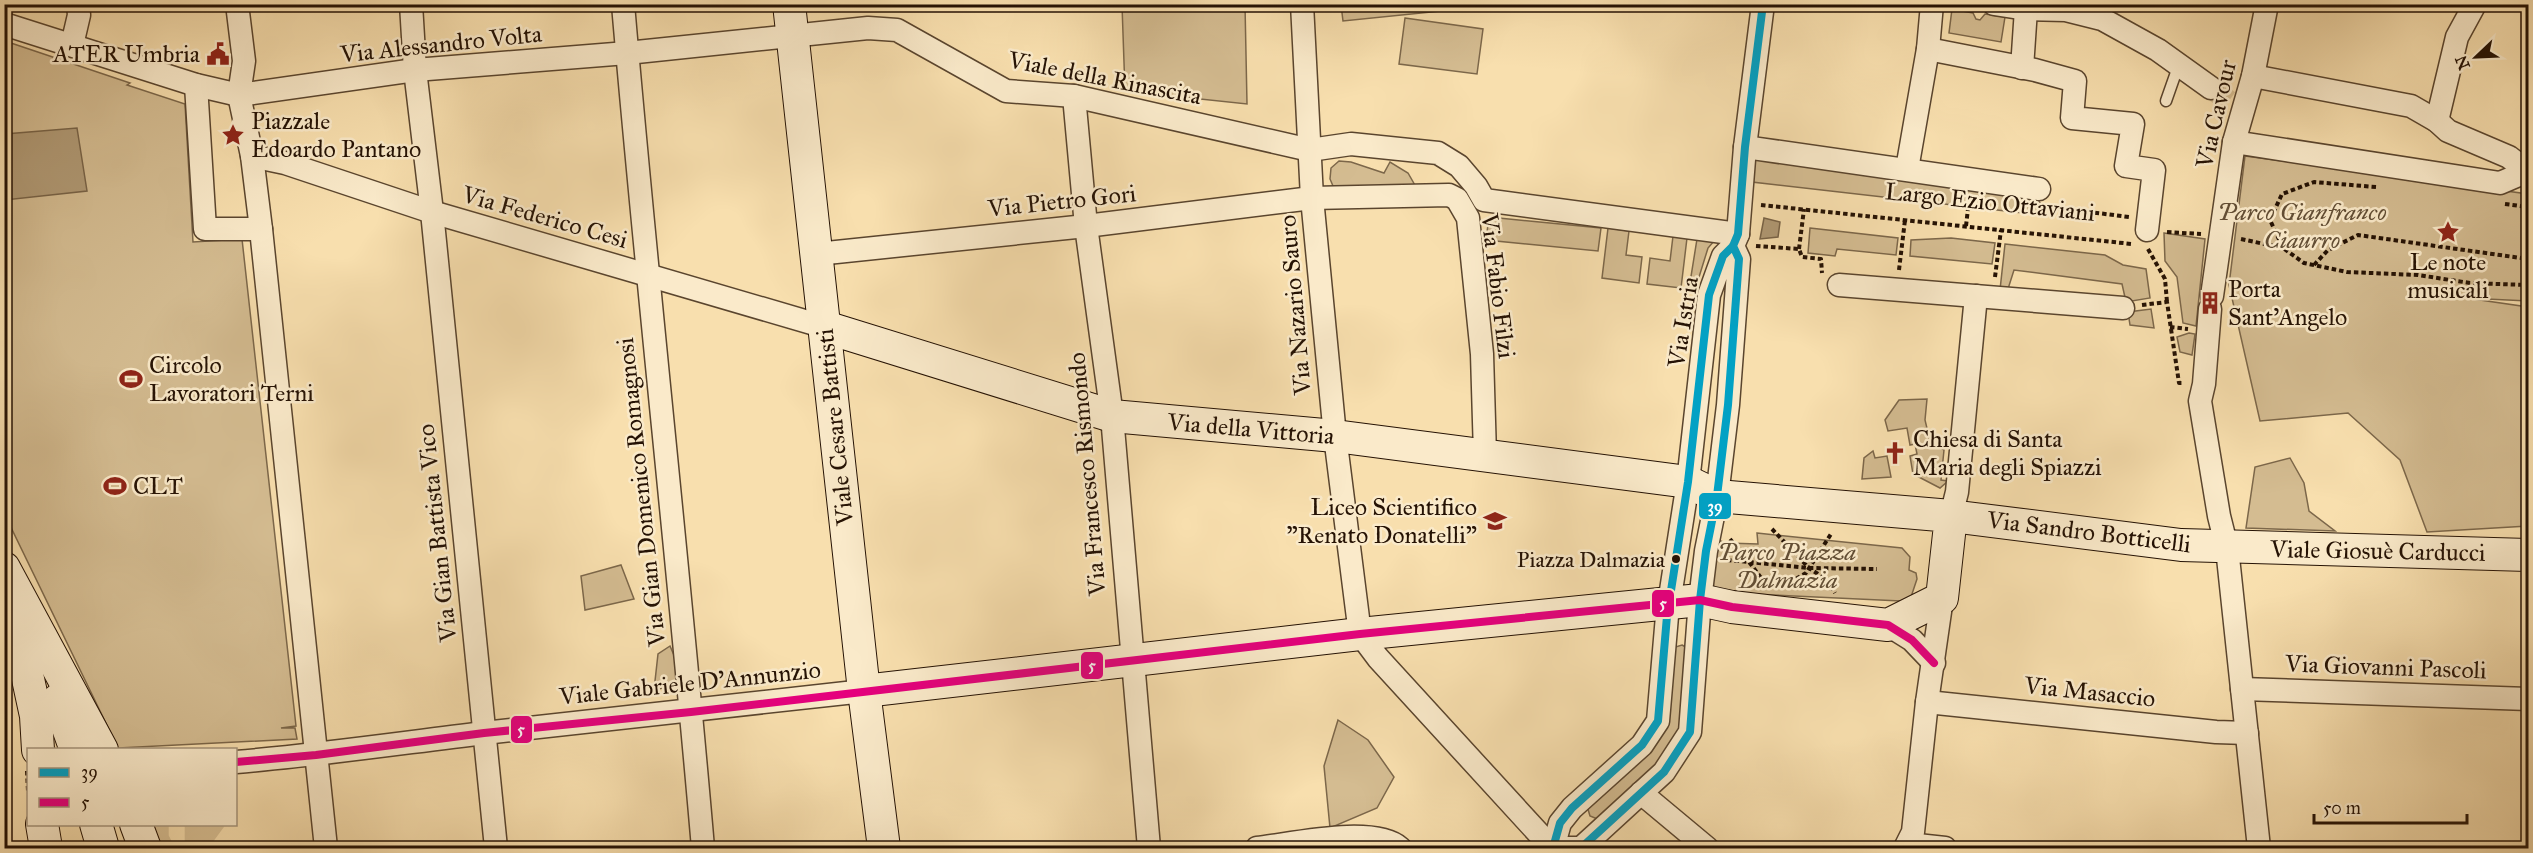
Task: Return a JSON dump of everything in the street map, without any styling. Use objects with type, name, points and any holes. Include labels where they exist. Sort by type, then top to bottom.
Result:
[{"type":"street","points":[[72,45],[79,15],[78,4]]},
{"type":"street","points":[[237,4],[244,62],[239,95],[252,156],[261,228],[326,849]]},
{"type":"street","name":"Via Gian Battista Vico","points":[[411,4],[415,70],[432,212],[496,849]]},
{"type":"street","name":"Via Gian Domenico Romagnosi","points":[[622,4],[646,274],[703,849]]},
{"type":"street","name":"Via Nazario Sauro","points":[[1302,4],[1312,198],[1335,436],[1360,634],[1378,658],[1552,848]]},
{"type":"street","points":[[1457,199],[1484,200],[1742,242],[1745,147],[1763,4]]},
{"type":"street","points":[[1907,169],[1928,49],[1932,4]]},
{"type":"street","points":[[1994,4],[2026,9],[2066,10],[2102,19],[2158,50],[2211,88]]},
{"type":"street","name":"Via Cavour","points":[[2259,849],[2227,548],[2219,516],[2200,401],[2238,106],[2253,76],[2268,4]]},
{"type":"street","points":[[2437,121],[2457,37],[2475,4]]},
{"type":"street","points":[[2022,68],[2026,9]]},
{"type":"street","name":"Via Alessandro Volta","points":[[239,95],[415,70],[627,53],[791,19]]},
{"type":"street","name":"Viale della Rinascita","points":[[791,19],[897,30],[1006,92],[1074,96],[1310,150]]},
{"type":"street","name":"Viale Cesare Battisti","points":[[791,19],[864,691],[884,849]]},
{"type":"street","points":[[4,24],[196,85],[239,95]]},
{"type":"street","points":[[1928,49],[2075,81],[2072,118],[2133,123],[2126,166],[2154,170],[2147,232]]},
{"type":"street","points":[[2253,76],[2410,106],[2437,121],[2448,131],[2509,157],[2528,171]]},
{"type":"street","points":[[196,85],[206,229],[261,228]]},
{"type":"street","name":"Via Francesco Rismondo","points":[[1074,96],[1086,226],[1112,416],[1131,662],[1149,849]]},
{"type":"street","points":[[2234,142],[2500,183],[2528,171]]},
{"type":"street","points":[[1310,150],[1352,144],[1438,153],[1459,166],[1476,186],[1484,200]]},
{"type":"street","name":"Largo Ezio Ottaviani","points":[[1745,147],[2039,189]]},
{"type":"street","name":"Via Federico Cesi","points":[[252,156],[285,163],[432,212],[825,327]]},
{"type":"street","name":"Via Fabio Filzi","points":[[1312,198],[1449,195],[1457,199],[1468,218],[1482,354],[1485,455]]},
{"type":"street","name":"Via Pietro Gori","points":[[816,254],[1086,226],[1312,198]]},
{"type":"street","name":"Via Istria","points":[[1688,482],[1709,295],[1723,256],[1742,242]]},
{"type":"street","name":"Via Istria","points":[[1717,496],[1728,405],[1737,279],[1742,242]]},
{"type":"street","points":[[1831,283],[2123,308]]},
{"type":"street","points":[[1944,849],[1907,846],[1913,831],[1951,516],[1984,297]]},
{"type":"street","name":"Via della Vittoria","points":[[825,327],[1112,416],[1335,436],[1688,482]]},
{"type":"street","points":[[1717,496],[1706,551],[1700,600],[1690,732],[1664,772],[1581,848],[1552,848],[1560,823],[1572,808],[1642,744],[1658,721],[1669,604],[1688,482],[1717,496],[1951,516]]},
{"type":"street","name":"Via Sandro Botticelli","points":[[1951,516],[2181,545],[2227,548]]},
{"type":"street","name":"Viale Giosuè Carducci","points":[[2227,548],[2529,555]]},
{"type":"street","points":[[4,570],[36,716],[38,748]]},
{"type":"street","points":[[4,570],[61,706],[75,748]]},
{"type":"street","points":[[4,570],[101,748]]},
{"type":"street","points":[[1888,625],[1942,598]]},
{"type":"street","points":[[864,691],[1360,634],[1700,600],[1888,625],[1912,640],[1934,663]]},
{"type":"street","name":"Via Giovanni Pascoli","points":[[2242,689],[2529,699]]},
{"type":"street","name":"Viale Gabriele D'Annunzio","points":[[237,762],[316,755],[484,733],[691,712],[864,691]]},
{"type":"street","name":"Via Masaccio","points":[[1927,702],[2216,732],[2247,733]]},
{"type":"street","points":[[1641,793],[1707,849]]},
{"type":"street","points":[[42,826],[46,849]]},
{"type":"street","points":[[96,826],[103,849]]},
{"type":"street","points":[[136,826],[145,849]]},
{"type":"street","points":[[1257,849],[1362,835],[1392,841],[1400,849]]},
{"type":"lane","points":[[2166,101],[2179,64]]},
{"type":"path","points":[[2314,182],[2282,194],[2270,219],[2283,248],[2304,263],[2348,272],[2418,275],[2470,283],[2529,285]]},
{"type":"path","points":[[2039,189],[2050,207],[2147,232],[2165,279],[2179,383],[2204,384]]},
{"type":"path","name":"Largo Ezio Ottaviani","points":[[1759,215],[1760,205],[2001,230],[2147,232],[2220,236],[2283,248]]},
{"type":"path","points":[[1804,210],[1799,249],[1802,256],[1821,259],[1831,283]]},
{"type":"path","points":[[1900,255],[1905,220]]},
{"type":"path","points":[[1984,297],[2001,230]]},
{"type":"path","points":[[2314,265],[2328,250],[2358,235],[2529,260]]},
{"type":"path","points":[[1742,242],[1799,249]]},
{"type":"path","points":[[2123,308],[2167,302]]},
{"type":"path","points":[[1772,529],[1809,568],[1827,580],[1837,596]]},
{"type":"path","points":[[1725,531],[1736,549],[1772,592]]},
{"type":"path","points":[[1780,588],[1806,573],[1831,534]]},
{"type":"path","points":[[1726,560],[1809,568],[1877,569]]},
{"type":"green space","points":[[1341,4],[1500,5],[1343,21]]},
{"type":"green space","points":[[1122,5],[1245,5],[1247,104],[1125,91]]},
{"type":"green space","points":[[1952,9],[1973,13],[1976,19],[1980,20],[1985,14],[2005,17],[2001,42],[1949,33]]},
{"type":"green space","points":[[1405,18],[1483,29],[1477,74],[1399,64]]},
{"type":"green space","name":"Circolo Lavoratori Terni","points":[[5,41],[185,104],[193,242],[242,239],[296,726],[281,728],[295,728],[297,739],[118,748],[5,515]]},
{"type":"green space","name":"Parco Gianfranco Ciaurro","points":[[2245,156],[2528,194],[2528,301],[2466,298],[2528,307],[2528,526],[2427,532],[2400,460],[2348,413],[2260,421],[2229,285]]},
{"type":"green space","points":[[1755,158],[2032,192],[2041,204],[2041,215],[1752,182]]},
{"type":"green space","points":[[1339,161],[1351,162],[1384,173],[1390,162],[1408,173],[1416,187],[1337,188],[1333,186],[1330,179],[1331,168]]},
{"type":"green space","points":[[1489,217],[1601,228],[1598,251],[1486,240]]},
{"type":"green space","points":[[1608,228],[1629,231],[1626,255],[1642,257],[1639,283],[1602,278]]},
{"type":"green space","points":[[1810,228],[1898,238],[1896,255],[1837,249],[1835,256],[1808,253]]},
{"type":"green space","points":[[2164,233],[2205,239],[2196,326],[2183,323],[2177,277],[2165,261]]},
{"type":"green space","points":[[1673,236],[1687,238],[1681,288],[1647,284],[1650,258],[1670,261]]},
{"type":"green space","points":[[1951,238],[1995,243],[1992,264],[1910,256],[1911,240]]},
{"type":"green space","points":[[1697,239],[1714,241],[1708,248],[1695,290],[1689,289]]},
{"type":"green space","points":[[2005,244],[2105,255],[2123,265],[2146,269],[2150,298],[2126,302],[2122,284],[2014,270],[2007,292],[2000,290]]},
{"type":"green space","points":[[2151,309],[2154,328],[2130,325],[2128,312]]},
{"type":"green space","points":[[2189,333],[2195,334],[2192,355],[2180,352],[2177,337]]},
{"type":"green space","points":[[1927,399],[1925,420],[1930,441],[1944,450],[1941,480],[1948,481],[1940,488],[1913,474],[1910,456],[1917,454],[1915,444],[1910,445],[1907,428],[1888,431],[1885,420],[1899,400]]},
{"type":"green space","points":[[1873,451],[1875,458],[1887,456],[1891,477],[1862,479],[1864,458]]},
{"type":"green space","points":[[2290,458],[2304,483],[2309,511],[2335,531],[2246,528],[2255,467]]},
{"type":"green space","name":"Parco Piazza Dalmazia","points":[[1757,533],[1902,548],[1910,557],[1909,570],[1916,573],[1917,579],[1911,597],[1901,601],[1753,594],[1714,588],[1712,579],[1718,540],[1726,543],[1758,544]]},
{"type":"green space","points":[[621,565],[634,599],[585,610],[581,576]]},
{"type":"green space","points":[[1682,645],[1691,650],[1681,729],[1665,755],[1600,820],[1590,816],[1587,806],[1631,769],[1672,648]]},
{"type":"green space","points":[[670,646],[686,683],[654,690],[658,654]]},
{"type":"green space","points":[[1338,720],[1368,740],[1394,777],[1377,808],[1330,828],[1324,766]]},
{"type":"shaded area","points":[[77,128],[87,191],[5,200],[5,134]]},
{"type":"shaded area","points":[[1764,218],[1780,222],[1778,237],[1760,239]]},
{"type":"tunnel","points":[[2211,88],[2234,105]]},
{"type":"tunnel","points":[[140,848],[168,834],[208,834],[227,848]]},
{"type":"transit line","name":"39","points":[[1733,246],[1739,259],[1728,405],[1717,496],[1706,551],[1700,600],[1690,732],[1664,772],[1581,848],[1553,848],[1560,823],[1572,808],[1642,745],[1658,721],[1667,616],[1688,482],[1709,295],[1723,256],[1733,246],[1738,234],[1745,147],[1763,4]]},
{"type":"transit line","name":"5","points":[[237,762],[316,755],[484,733],[691,712],[1360,634],[1700,600],[1732,607],[1888,625],[1912,640],[1934,663]]},
{"type":"place","name":"ATER Umbria","points":[[218,54]]},
{"type":"place","name":"Piazzale Edoardo Pantano","points":[[233,135]]},
{"type":"place","name":"Le note musicali","points":[[2448,232]]},
{"type":"place","name":"Porta Sant'Angelo","points":[[2210,303]]},
{"type":"place","name":"Circolo Lavoratori Terni","points":[[131,379]]},
{"type":"place","name":"Chiesa di Santa Maria degli Spiazzi","points":[[1895,453]]},
{"type":"place","name":"CLT","points":[[115,486]]},
{"type":"place","name":"Liceo Scientifico \"Renato Donatelli\"","points":[[1495,521]]},
{"type":"place","name":"Piazza Dalmazia","points":[[1676,559]]}]
